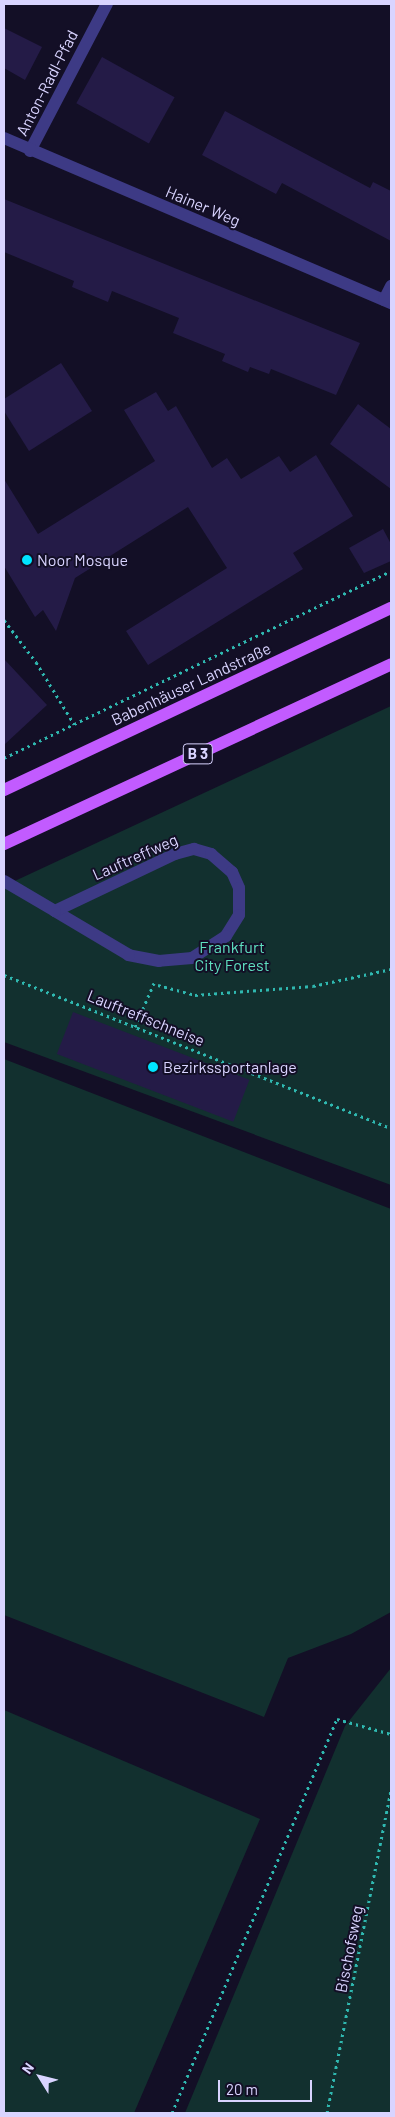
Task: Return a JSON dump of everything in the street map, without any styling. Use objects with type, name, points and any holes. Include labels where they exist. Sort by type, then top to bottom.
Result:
[{"type":"main road","name":"Babenhäuser Landstraße","points":[[4,790],[391,608]]},
{"type":"main road","name":"B 3","points":[[4,844],[391,664]]},
{"type":"street","name":"Anton-Radl-Pfad","points":[[30,152],[107,4]]},
{"type":"street","name":"Hainer Weg","points":[[4,138],[30,152],[388,301]]},
{"type":"street","points":[[388,301],[391,286]]},
{"type":"street","name":"Lauftreffweg","points":[[4,881],[55,911],[130,955],[159,961],[192,958],[226,936],[239,915],[239,888],[232,872],[210,854],[194,849],[175,854],[55,911]]},
{"type":"path","points":[[4,758],[391,571]]},
{"type":"path","points":[[4,620],[36,662],[74,724]]},
{"type":"path","points":[[145,981],[195,995],[313,986],[391,969]]},
{"type":"path","name":"Lauftreffschneise","points":[[4,975],[391,1128]]},
{"type":"path","points":[[136,1027],[154,983]]},
{"type":"path","points":[[172,2113],[337,1719],[391,1734]]},
{"type":"path","name":"Bischofsweg","points":[[327,2113],[391,1789]]},
{"type":"green space","name":"Frankfurt City Forest","points":[[391,706],[391,1185],[4,1042],[4,886]]},
{"type":"green space","points":[[4,1059],[391,1209],[391,1612],[351,1634],[288,1658],[264,1717],[4,1615]]},
{"type":"green space","points":[[391,1668],[391,2113],[185,2113],[345,1726]]},
{"type":"green space","points":[[4,1710],[260,1819],[134,2113],[4,2113]]},
{"type":"building","points":[[4,28],[42,47],[25,80],[4,68]]},
{"type":"building","points":[[102,57],[175,97],[149,144],[76,103]]},
{"type":"building","points":[[225,111],[370,188],[373,182],[391,191],[391,241],[282,183],[276,194],[202,155]]},
{"type":"building","points":[[4,199],[360,343],[336,395],[271,369],[269,374],[250,367],[248,372],[222,361],[225,354],[173,333],[179,318],[112,291],[108,302],[72,287],[74,281],[4,252]]},
{"type":"building","points":[[61,363],[92,411],[29,451],[4,411],[4,399]]},
{"type":"building","points":[[156,392],[168,411],[176,406],[212,468],[227,458],[241,479],[279,456],[290,472],[316,455],[353,516],[293,553],[303,569],[148,665],[126,631],[227,568],[188,507],[75,578],[56,631],[43,610],[35,617],[4,566],[4,479],[38,534],[155,461],[124,410]]},
{"type":"building","points":[[358,404],[391,429],[391,489],[330,444]]},
{"type":"building","points":[[383,529],[391,544],[391,561],[364,573],[349,548]]},
{"type":"building","points":[[4,659],[47,705],[4,745]]},
{"type":"building","name":"Bezirkssportanlage","points":[[73,1012],[249,1080],[233,1122],[57,1054]]},
{"type":"place","name":"Noor Mosque","points":[[27,560]]},
{"type":"place","name":"Bezirkssportanlage","points":[[153,1067]]}]
